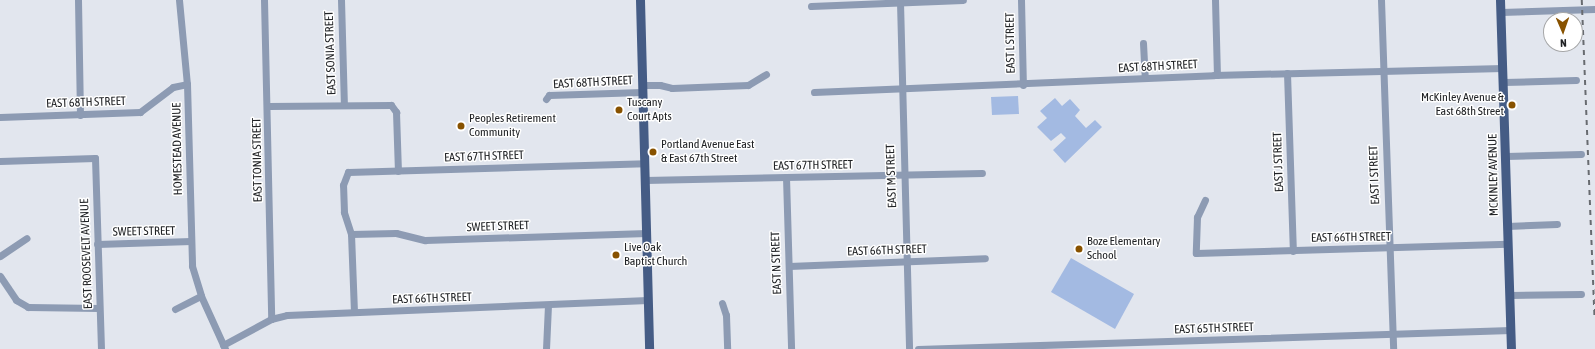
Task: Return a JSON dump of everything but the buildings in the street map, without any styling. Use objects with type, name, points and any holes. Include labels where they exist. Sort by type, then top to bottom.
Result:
[{"type":"main road","points":[[640,0],[649,349]]},
{"type":"main road","name":"MCKINLEY AVENUE","points":[[1500,0],[1504,82],[1511,349]]},
{"type":"street","points":[[78,0],[80,115]]},
{"type":"street","name":"HOMESTEAD AVENUE","points":[[180,0],[187,84],[192,266],[201,296],[224,347]]},
{"type":"street","name":"EAST TONIA STREET","points":[[264,0],[268,106],[271,319]]},
{"type":"street","name":"EAST SONIA STREET","points":[[340,0],[344,105]]},
{"type":"street","points":[[811,6],[963,0]]},
{"type":"street","name":"EAST L STREET","points":[[1021,0],[1023,85]]},
{"type":"street","points":[[1216,0],[1217,75]]},
{"type":"street","name":"EAST I STREET","points":[[1381,0],[1392,349]]},
{"type":"street","name":"EAST M STREET","points":[[900,2],[900,88],[909,349]]},
{"type":"street","points":[[1501,12],[1595,9]]},
{"type":"street","points":[[1143,43],[1145,78]]},
{"type":"street","name":"EAST 68TH STREET","points":[[814,92],[1023,85],[1217,75],[1503,68]]},
{"type":"street","name":"EAST J STREET","points":[[1287,73],[1293,251]]},
{"type":"street","points":[[642,89],[660,85],[672,88],[748,85],[766,74]]},
{"type":"street","points":[[1504,82],[1576,80]]},
{"type":"street","name":"EAST 68TH STREET","points":[[0,117],[140,112],[173,87],[187,84]]},
{"type":"street","name":"EAST 68TH STREET","points":[[546,99],[549,95],[642,89]]},
{"type":"street","points":[[268,106],[387,104],[394,107],[396,112],[398,171]]},
{"type":"street","points":[[1506,156],[1581,154]]},
{"type":"street","name":"EAST ROOSEVELT AVENUE","points":[[0,161],[95,158],[101,349]]},
{"type":"street","name":"EAST 67TH STREET","points":[[351,234],[344,212],[344,180],[348,172],[645,163]]},
{"type":"street","name":"EAST 67TH STREET","points":[[645,180],[982,173]]},
{"type":"street","name":"EAST N STREET","points":[[786,177],[791,349]]},
{"type":"street","name":"EAST 66TH STREET","points":[[1205,200],[1197,217],[1196,253],[1389,249],[1508,244]]},
{"type":"street","points":[[1507,226],[1557,224]]},
{"type":"street","name":"SWEET STREET","points":[[351,234],[396,233],[426,240],[647,233]]},
{"type":"street","points":[[351,234],[354,312]]},
{"type":"street","points":[[0,256],[27,238]]},
{"type":"street","name":"SWEET STREET","points":[[97,244],[191,242]]},
{"type":"street","name":"EAST 66TH STREET","points":[[789,266],[985,258]]},
{"type":"street","points":[[0,276],[10,294],[21,305],[38,309],[99,308]]},
{"type":"street","points":[[1510,295],[1581,294]]},
{"type":"street","points":[[175,309],[201,296]]},
{"type":"street","name":"EAST 66TH STREET","points":[[224,347],[271,319],[287,315],[648,300]]},
{"type":"street","points":[[722,303],[726,312],[727,349]]},
{"type":"street","points":[[546,349],[548,305]]},
{"type":"street","name":"EAST 65TH STREET","points":[[918,349],[1029,347],[1511,330]]},
{"type":"shaded area","points":[[1018,96],[1019,114],[992,115],[991,97]]},
{"type":"shaded area","points":[[1055,98],[1062,106],[1070,99],[1080,110],[1075,116],[1086,128],[1095,120],[1102,127],[1065,163],[1053,150],[1066,138],[1061,133],[1051,141],[1037,127],[1047,118],[1040,111]]},
{"type":"shaded area","points":[[1071,258],[1134,294],[1115,329],[1051,292]]},
{"type":"railway","points":[[1582,0],[1595,318]]},
{"type":"place","name":"McKinley Avenue & East 68th Street","points":[[1512,105]]},
{"type":"place","name":"Tuscany Court Apts","points":[[619,110]]},
{"type":"place","name":"Peoples Retirement Community","points":[[461,126]]},
{"type":"place","name":"Portland Avenue East & East 67th Street","points":[[653,152]]},
{"type":"place","name":"Boze Elementary School","points":[[1079,249]]},
{"type":"place","name":"Live Oak Baptist Church","points":[[616,255]]}]
